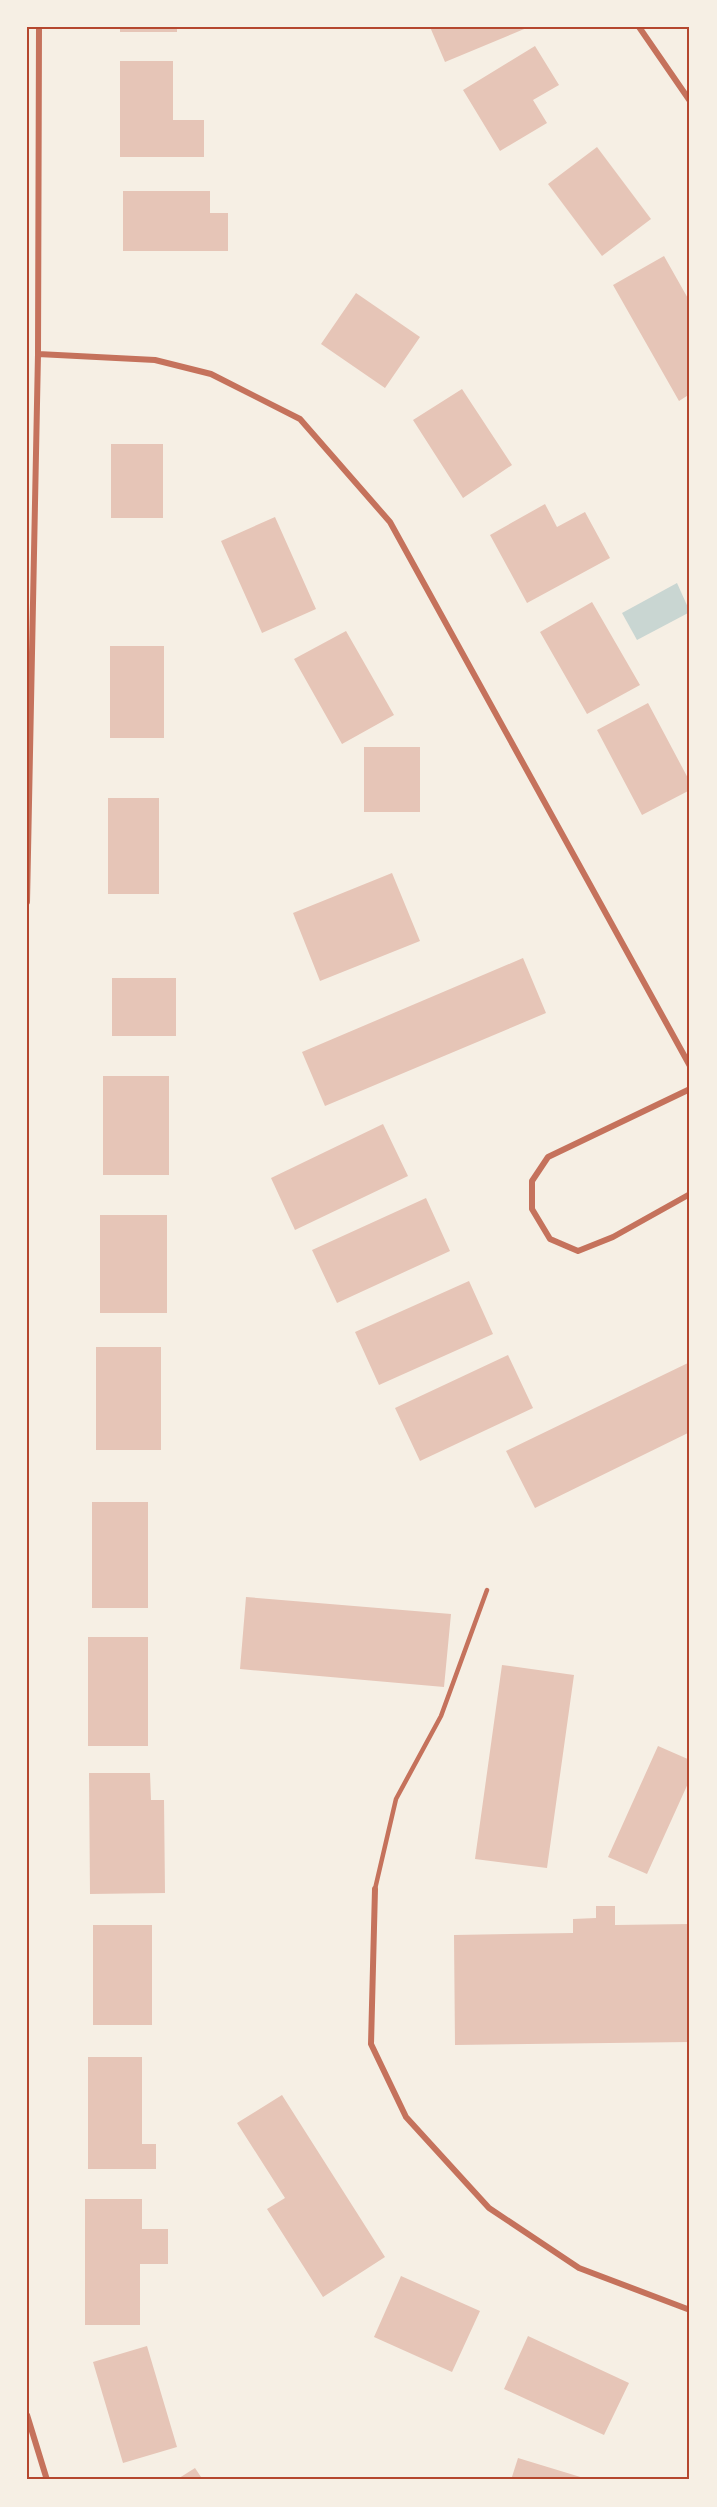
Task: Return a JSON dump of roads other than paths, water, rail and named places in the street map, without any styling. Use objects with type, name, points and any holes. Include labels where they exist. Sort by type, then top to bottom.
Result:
[{"type":"street","points":[[27,902],[38,354],[39,27]]},
{"type":"street","points":[[639,27],[690,101]]},
{"type":"street","points":[[38,354],[166,363],[211,374],[300,419],[390,522],[690,1066]]},
{"type":"street","points":[[690,1089],[548,1157],[532,1181],[532,1209],[550,1239],[579,1251],[613,1237],[690,1194]]},
{"type":"street","points":[[375,1889],[371,2044],[406,2117],[489,2208],[579,2268],[690,2310]]},
{"type":"street","points":[[27,2415],[47,2480]]},
{"type":"lane","points":[[375,1889],[396,1799],[441,1716],[487,1590]]}]
